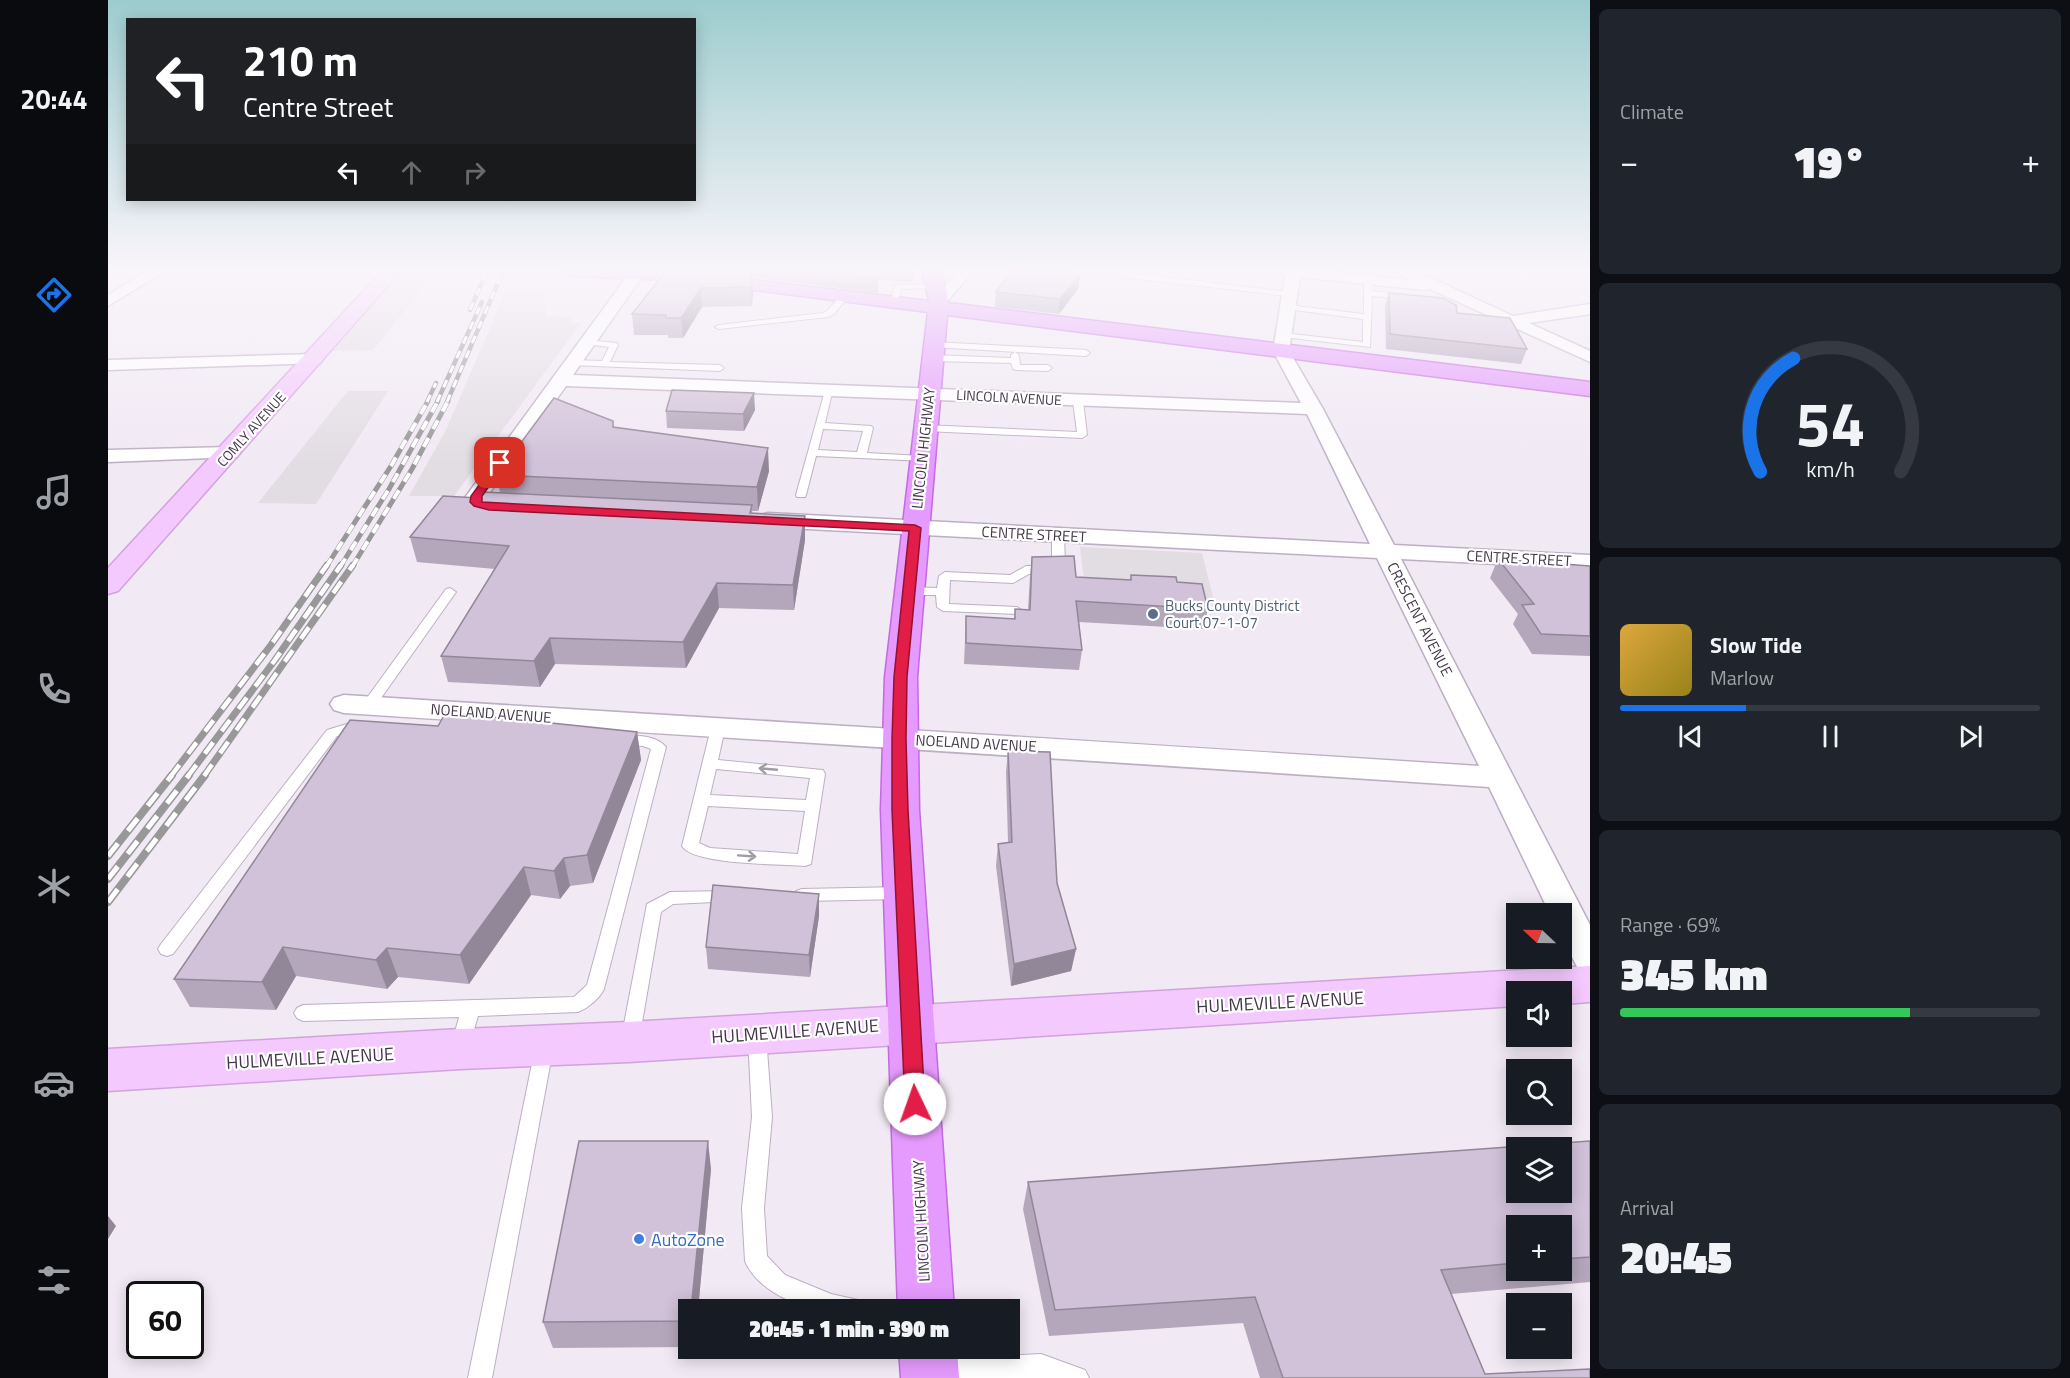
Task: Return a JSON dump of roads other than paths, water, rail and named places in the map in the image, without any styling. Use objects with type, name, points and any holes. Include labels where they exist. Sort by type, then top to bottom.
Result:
[{"type":"main road","name":"LINCOLN HIGHWAY","points":[[925,1299],[904,893],[899,739],[908,591],[935,335]]},
{"type":"main road","points":[[1230,335],[1590,389]]},
{"type":"street","name":"COMLY AVENUE","points":[[108,585],[335,335]]},
{"type":"street","points":[[524,508],[478,504],[475,502],[476,496],[593,335]]},
{"type":"street","points":[[1282,343],[1283,335]]},
{"type":"street","points":[[1542,335],[1590,357]]},
{"type":"street","name":"CRESCENT AVENUE","points":[[1282,343],[1590,959]]},
{"type":"street","points":[[108,365],[314,359]]},
{"type":"street","name":"LINCOLN AVENUE","points":[[561,380],[1314,410]]},
{"type":"street","points":[[108,456],[230,453]]},
{"type":"street","name":"CENTRE STREET","points":[[745,519],[1590,562]]},
{"type":"street","name":"NOELAND AVENUE","points":[[362,713],[718,728],[1501,778]]},
{"type":"street","name":"HULMEVILLE AVENUE","points":[[108,1070],[465,1029],[545,1044],[629,1042],[1590,984]]},
{"type":"lane","points":[[1282,343],[1366,345],[1366,335]]},
{"type":"lane","points":[[588,342],[614,345],[605,364]]},
{"type":"lane","points":[[934,352],[1014,350],[1086,353]]},
{"type":"lane","points":[[1014,350],[1016,367],[1048,368]]},
{"type":"lane","points":[[934,352],[1016,361]]},
{"type":"lane","points":[[573,363],[720,368]]},
{"type":"lane","points":[[801,495],[828,390]]},
{"type":"lane","points":[[925,428],[1082,435],[1078,401]]},
{"type":"lane","points":[[819,426],[868,428],[861,456]]},
{"type":"lane","points":[[812,453],[922,459]]},
{"type":"lane","points":[[1017,611],[943,608],[942,592],[945,576],[1013,579],[1026,570],[1056,570],[1059,565],[1058,535]]},
{"type":"lane","points":[[908,591],[942,592]]},
{"type":"lane","points":[[167,949],[332,733],[350,728],[362,713],[450,592]]},
{"type":"lane","points":[[710,764],[818,774],[805,860],[708,854],[690,846],[718,728]]},
{"type":"lane","points":[[303,1013],[465,1029],[578,1004],[595,989],[659,747],[645,741],[598,739]]},
{"type":"lane","points":[[701,800],[813,806]]},
{"type":"lane","points":[[787,895],[904,893]]},
{"type":"lane","points":[[629,1042],[653,909],[670,898],[740,896]]},
{"type":"lane","points":[[757,1034],[762,1117],[753,1209],[756,1261],[777,1283],[816,1299]]},
{"type":"lane","points":[[480,1378],[545,1044]]},
{"type":"lane","points":[[929,1366],[1041,1366],[1077,1378]]},
{"type":"railway","points":[[437,402],[467,335]]},
{"type":"railway","points":[[447,402],[476,335]]},
{"type":"railway","points":[[427,402],[436,383]]},
{"type":"railway","points":[[326,567],[391,466],[428,401]]},
{"type":"railway","points":[[340,567],[389,489],[438,401]]},
{"type":"railway","points":[[352,567],[412,469],[448,401]]},
{"type":"railway","points":[[171,776],[271,645],[327,565]]},
{"type":"railway","points":[[188,776],[275,660],[341,565]]},
{"type":"railway","points":[[204,776],[353,565]]},
{"type":"railway","points":[[108,856],[172,775]]},
{"type":"railway","points":[[108,879],[189,775]]},
{"type":"railway","points":[[108,902],[205,775]]},
{"type":"place","name":"Bucks County District Court 07-1-07","points":[[1153,614]]},
{"type":"place","name":"AutoZone","points":[[639,1239]]}]
